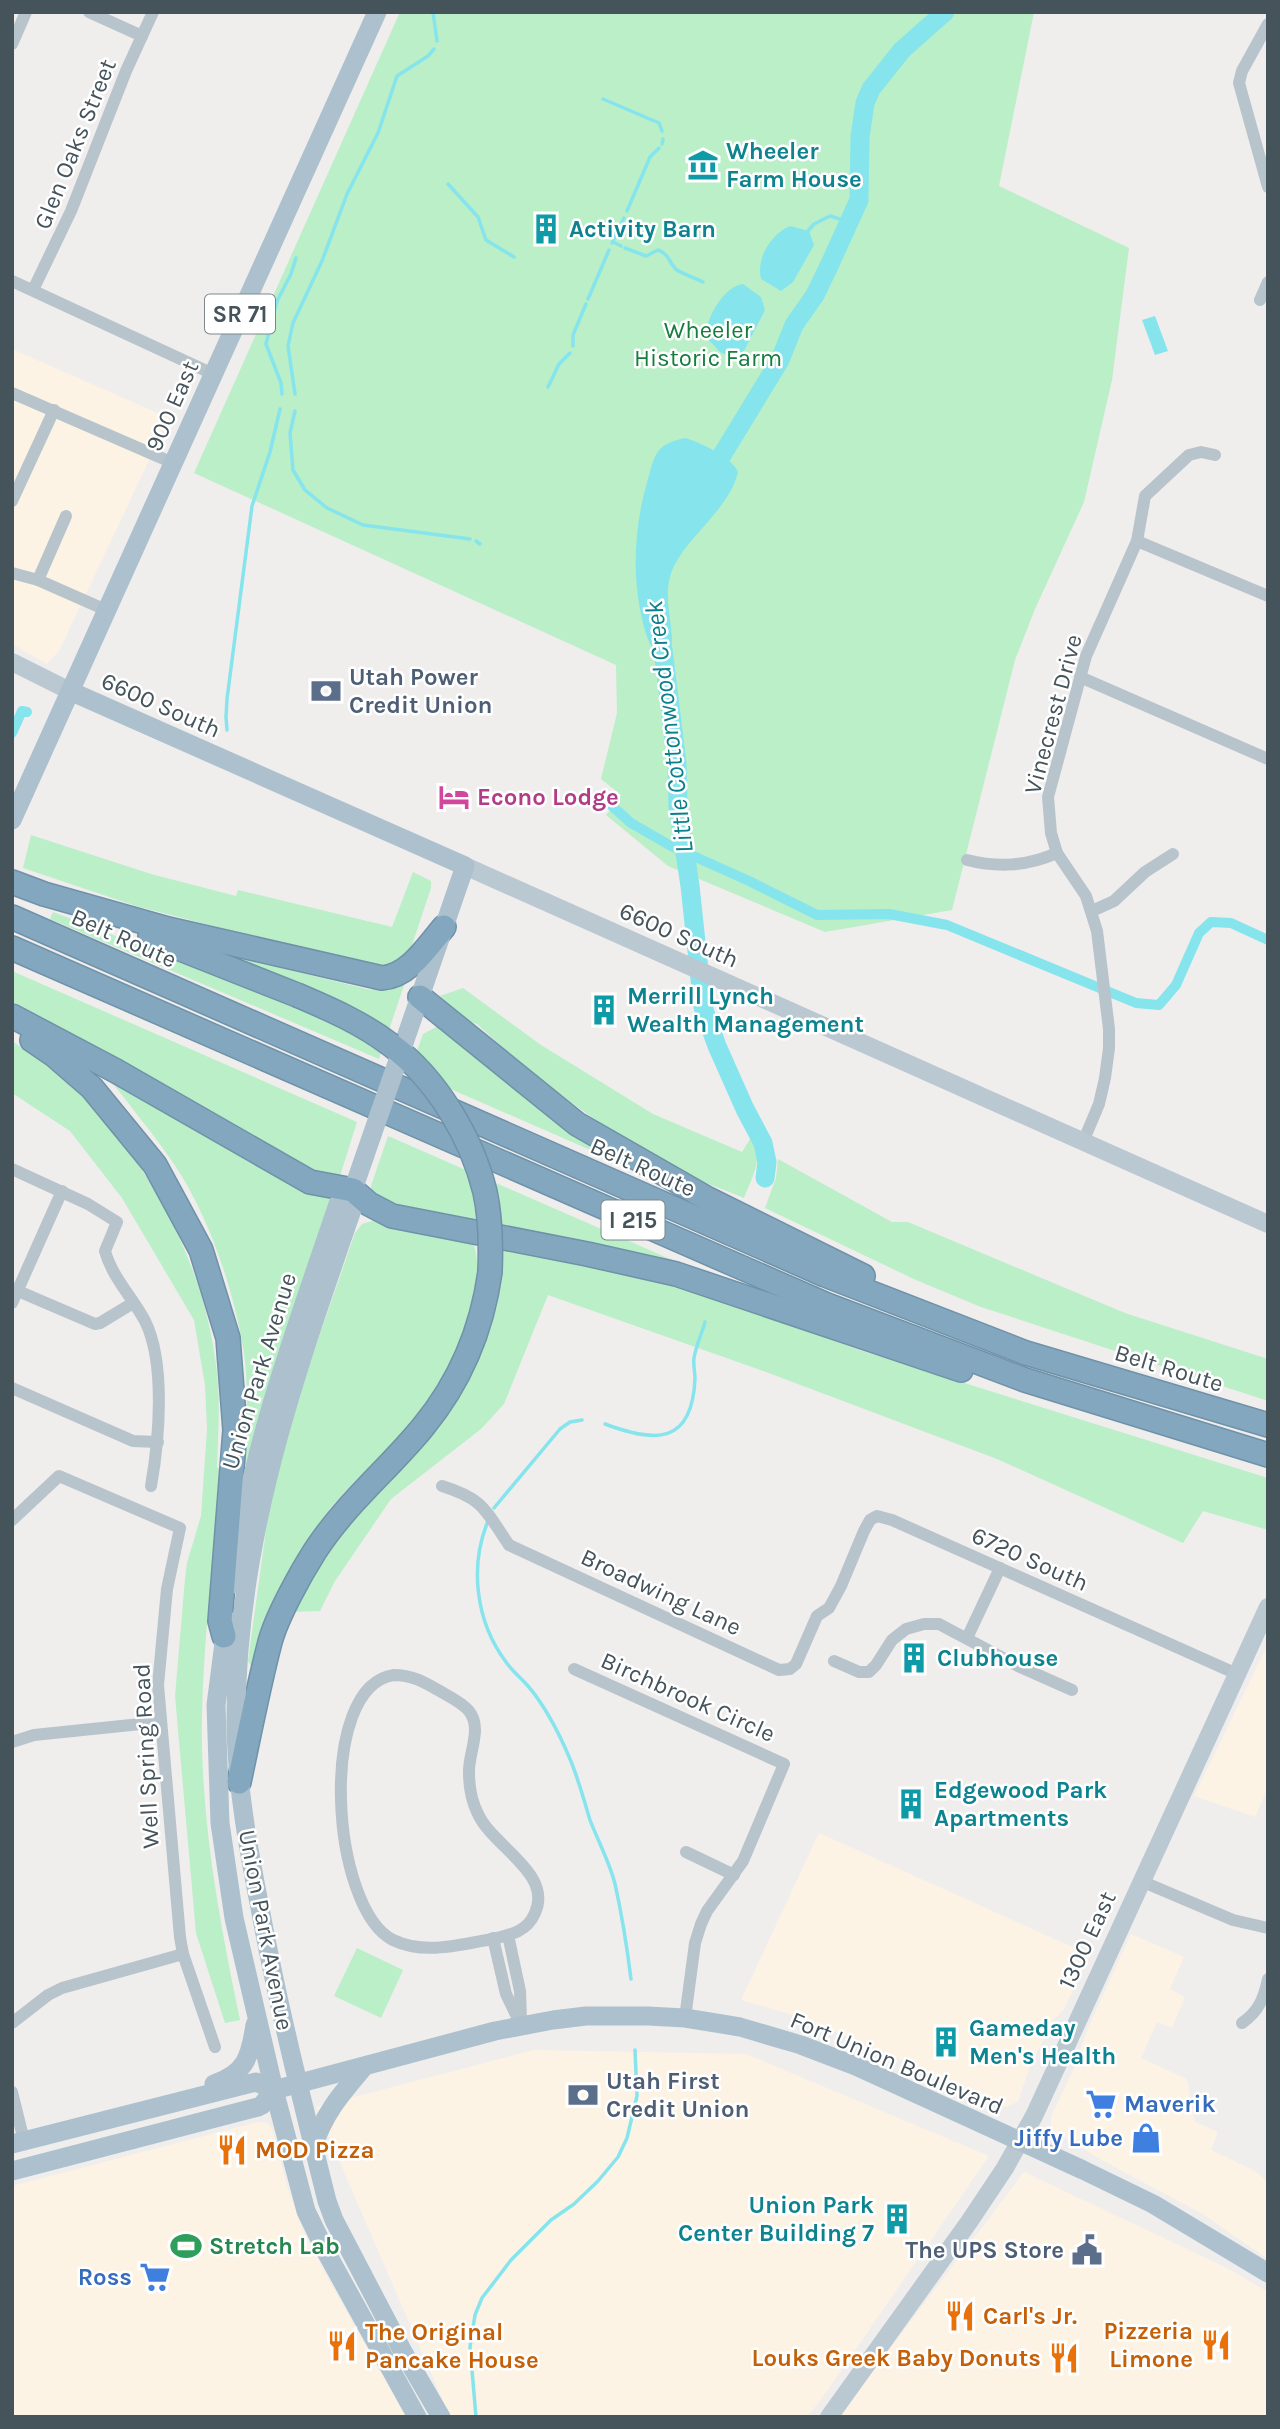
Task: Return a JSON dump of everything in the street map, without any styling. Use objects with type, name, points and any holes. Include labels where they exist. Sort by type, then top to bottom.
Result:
[{"type":"highway","points":[[12,882],[297,995],[356,1022],[394,1047],[421,1072],[464,1138],[485,1193],[491,1242],[489,1272],[483,1311],[468,1355],[456,1379],[423,1427],[349,1504],[314,1552],[271,1639],[239,1782]]},
{"type":"highway","points":[[44,894],[168,929],[382,978],[392,977],[415,961],[444,927]]},
{"type":"highway","name":"Belt Route","points":[[12,917],[813,1270],[1026,1353],[1268,1425]]},
{"type":"highway","name":"I 215","points":[[12,948],[827,1305],[1025,1380],[1268,1455]]},
{"type":"highway","points":[[419,997],[578,1124],[708,1199],[989,1338]]},
{"type":"highway","points":[[12,1016],[116,1071],[310,1182],[353,1190],[369,1204],[392,1216],[676,1274],[936,1364],[1268,1455]]},
{"type":"highway","points":[[12,1027],[54,1055],[92,1088],[155,1165],[201,1250],[228,1338],[235,1430],[220,1621],[224,1636]]},
{"type":"main road","name":"900 East","points":[[12,820],[377,12]]},
{"type":"main road","points":[[12,662],[70,691]]},
{"type":"main road","name":"6600 South","points":[[70,691],[1268,1224]]},
{"type":"main road","name":"Union Park Avenue","points":[[441,2417],[402,2350],[334,2220],[313,2146],[270,1960],[247,1839],[239,1782],[236,1725],[240,1641],[254,1534],[276,1440],[353,1208],[353,1190],[465,866]]},
{"type":"main road","name":"Union Park Avenue","points":[[353,1190],[338,1204],[268,1412],[246,1501],[224,1636],[216,1705],[220,1823],[233,1918],[306,2211],[417,2417]]},
{"type":"main road","name":"1300 East","points":[[829,2417],[969,2222],[1020,2142],[1268,1607]]},
{"type":"main road","points":[[186,2100],[233,2075],[246,2063],[257,2013]]},
{"type":"main road","name":"Fort Union Boulevard","points":[[18,2143],[256,2082],[274,2090],[521,2025],[586,2016],[685,2018],[740,2027],[801,2045],[856,2066],[1127,2191],[1268,2273]]},
{"type":"main road","points":[[313,2146],[320,2124],[331,2105],[364,2067]]},
{"type":"main road","name":"Fort Union Boulevard","points":[[12,2171],[258,2107],[274,2090]]},
{"type":"street","points":[[12,44],[26,12]]},
{"type":"street","points":[[89,12],[142,36]]},
{"type":"street","name":"Glen Oaks Street","points":[[33,290],[71,211],[153,12]]},
{"type":"street","points":[[1268,24],[1239,79],[1268,187]]},
{"type":"street","points":[[12,281],[213,374]]},
{"type":"street","points":[[1259,300],[1268,282]]},
{"type":"street","points":[[12,393],[173,463]]},
{"type":"street","points":[[12,500],[26,475],[54,410]]},
{"type":"street","name":"Vinecrest Drive","points":[[1083,1142],[1099,1104],[1105,1078],[1109,1048],[1105,999],[1092,911],[1086,896],[1057,853],[1051,833],[1048,797],[1080,677],[1094,636],[1137,541],[1143,503],[1148,491],[1189,455],[1201,452],[1215,455]]},
{"type":"street","points":[[38,580],[66,516]]},
{"type":"street","points":[[1137,541],[1268,596]]},
{"type":"street","points":[[12,573],[38,580],[106,610]]},
{"type":"street","points":[[1080,677],[1268,759]]},
{"type":"street","points":[[967,860],[1023,865],[1057,853]]},
{"type":"street","points":[[1092,911],[1114,901],[1145,872],[1173,854]]},
{"type":"street","points":[[12,1169],[88,1203],[117,1222],[105,1251],[147,1325],[157,1378],[158,1442],[151,1486]]},
{"type":"street","points":[[62,1191],[15,1297],[94,1324],[133,1303]]},
{"type":"street","points":[[12,1388],[133,1441],[158,1442]]},
{"type":"street","name":"Well Spring Road","points":[[12,1520],[59,1475],[180,1528],[170,1567],[158,1674],[160,1722],[183,1954],[215,2046]]},
{"type":"street","name":"Broadwing Lane","points":[[442,1486],[467,1493],[482,1504],[509,1545],[779,1670],[790,1669],[796,1664],[817,1616],[829,1608],[841,1586]]},
{"type":"street","name":"6720 South","points":[[841,1586],[864,1531],[870,1520],[877,1516],[892,1520],[1237,1674]]},
{"type":"street","points":[[967,1638],[1000,1568]]},
{"type":"street","points":[[834,1661],[859,1672],[869,1672],[892,1640],[906,1629],[924,1624],[939,1625],[1018,1666],[1072,1690]]},
{"type":"street","name":"Birchbrook Circle","points":[[574,1669],[784,1764],[743,1861],[734,1875]]},
{"type":"street","points":[[407,1675],[419,1679],[460,1703],[468,1709],[472,1717],[475,1736],[468,1772],[477,1813],[486,1828],[532,1875],[539,1896],[537,1909],[529,1924],[508,1935],[433,1949],[403,1944],[382,1932],[368,1913],[358,1892],[349,1863],[341,1815],[340,1791],[344,1754],[359,1701],[367,1689],[386,1676],[407,1675]]},
{"type":"street","points":[[12,1742],[34,1735],[160,1722]]},
{"type":"street","points":[[685,2018],[695,1943],[701,1924],[707,1911],[734,1875],[686,1852]]},
{"type":"street","points":[[1141,1881],[1233,1920],[1268,1928]]},
{"type":"street","points":[[508,1935],[520,1992],[521,2025]]},
{"type":"street","points":[[493,1938],[506,1994],[521,2025]]},
{"type":"street","points":[[12,2023],[48,1995],[62,1988],[183,1954]]},
{"type":"street","points":[[1242,2024],[1261,2004],[1268,1979]]},
{"type":"street","points":[[12,2092],[18,2143]]},
{"type":"shaded area","points":[[12,349],[169,418],[59,651],[47,664],[12,644]]},
{"type":"shaded area","points":[[1268,1644],[1268,1788],[1255,1817],[1194,1796]]},
{"type":"shaded area","points":[[819,1833],[1090,1955],[1063,2011],[1053,2020],[1029,2069],[1018,2102],[1005,2107],[856,2040],[796,2016],[741,2000]]},
{"type":"shaded area","points":[[1131,1934],[1184,1957],[1170,1989],[1185,1997],[1172,2028],[1157,2022],[1141,2058],[1187,2079],[1195,2122],[1218,2132],[1211,2150],[1255,2171],[1268,2182],[1268,2259],[1201,2213],[1107,2163],[1051,2127],[1051,2117]]},
{"type":"shaded area","points":[[534,2050],[746,2054],[989,2156],[807,2417],[450,2417],[316,2107]]},
{"type":"shaded area","points":[[258,2122],[267,2123],[272,2128],[288,2189],[302,2228],[406,2417],[12,2417],[12,2186]]},
{"type":"shaded area","points":[[1024,2172],[1227,2268],[1268,2292],[1268,2417],[838,2417]]},
{"type":"green space","name":"Wheeler Historic Farm","points":[[400,12],[1034,12],[999,186],[1129,248],[1112,380],[1084,502],[1015,660],[952,910],[825,932],[668,866],[606,815],[621,795],[601,779],[617,713],[616,665],[194,473]]},
{"type":"green space","points":[[31,835],[151,874],[236,896],[238,890],[392,927],[413,872],[431,881],[431,888],[410,951],[387,971],[136,906],[23,868]]},
{"type":"green space","points":[[53,912],[314,1012],[382,1049],[379,1059],[50,919]]},
{"type":"green space","points":[[169,934],[293,971],[371,990],[377,984],[406,979],[389,1030],[334,999]]},
{"type":"green space","points":[[12,971],[357,1122],[340,1176],[320,1179],[12,1001]]},
{"type":"green space","points":[[463,988],[541,1045],[653,1114],[742,1152],[752,1136],[756,1144],[757,1159],[744,1198],[684,1173],[628,1141],[575,1105],[477,1024],[467,1021],[440,996]]},
{"type":"green space","points":[[438,1026],[659,1180],[446,1087],[416,1054],[423,1034]]},
{"type":"green space","points":[[12,1041],[80,1092],[121,1139],[176,1231],[202,1297],[210,1331],[218,1390],[217,1467],[221,1471],[205,1653],[202,1753],[212,1868],[240,2020],[225,2023],[196,1933],[175,1696],[187,1563],[201,1516],[207,1429],[205,1385],[194,1320],[122,1198],[70,1131],[12,1093]]},
{"type":"green space","points":[[106,1074],[313,1195],[331,1195],[245,1465],[246,1367],[240,1329],[227,1279],[209,1230],[187,1184],[158,1141]]},
{"type":"green space","points":[[388,1136],[709,1276],[390,1208],[371,1195],[371,1186]]},
{"type":"green space","points":[[778,1159],[892,1222],[908,1222],[1125,1313],[1268,1359],[1268,1401],[981,1307],[916,1280],[765,1208],[776,1178]]},
{"type":"green space","points":[[376,1220],[471,1235],[477,1261],[477,1288],[472,1316],[450,1370],[418,1418],[338,1499],[305,1545],[275,1604],[251,1666],[248,1661],[270,1501],[303,1383],[355,1233],[362,1224]]},
{"type":"green space","points":[[502,1247],[697,1291],[859,1350],[1268,1478],[1268,1530],[1203,1511],[1183,1543],[997,1459],[766,1372],[548,1295],[504,1404],[481,1429],[391,1499],[335,1581],[320,1611],[290,1612],[325,1547],[441,1420],[467,1382],[480,1352],[498,1285]]},
{"type":"green space","points":[[357,1948],[403,1970],[381,2018],[334,1996]]},
{"type":"water","points":[[790,226],[809,231],[814,245],[793,282],[781,291],[761,279],[761,263],[771,241]]},
{"type":"water","points":[[743,284],[761,297],[765,310],[744,351],[733,358],[720,352],[706,337],[709,321],[717,304],[729,291]]},
{"type":"water","points":[[1155,316],[1168,351],[1155,355],[1142,320]]},
{"type":"water","points":[[685,438],[722,456],[738,472],[726,498],[681,554],[670,575],[668,594],[672,640],[667,672],[648,639],[641,615],[636,576],[637,537],[643,498],[656,456],[665,445]]},
{"type":"waterway","points":[[433,12],[437,41]]},
{"type":"waterway","name":"Little Cottonwood Creek","points":[[708,478],[780,360],[794,325],[815,295],[859,200],[860,137],[865,103],[871,89],[902,50],[945,12]]},
{"type":"waterway","points":[[295,394],[288,346],[293,323],[322,261],[347,194],[378,133],[397,76],[428,56],[434,49]]},
{"type":"waterway","points":[[603,99],[659,123],[662,131]]},
{"type":"waterway","points":[[662,144],[663,139]]},
{"type":"waterway","points":[[627,211],[650,157],[659,148]]},
{"type":"waterway","points":[[448,184],[478,217],[486,240],[514,257]]},
{"type":"waterway","points":[[808,231],[814,224],[830,216],[849,222]]},
{"type":"waterway","points":[[612,243],[624,218]]},
{"type":"waterway","points":[[613,242],[621,246]]},
{"type":"waterway","points":[[625,248],[646,256],[658,250],[665,254],[677,270],[703,282]]},
{"type":"waterway","points":[[588,299],[609,250]]},
{"type":"waterway","points":[[282,394],[281,383],[266,344],[277,301],[296,258]]},
{"type":"waterway","points":[[573,346],[573,335],[586,304]]},
{"type":"waterway","points":[[548,387],[559,364],[570,353]]},
{"type":"waterway","points":[[227,730],[227,699],[252,506],[270,452],[280,409]]},
{"type":"waterway","points":[[295,411],[290,433],[293,470],[305,490],[327,508],[363,525],[470,539]]},
{"type":"waterway","points":[[476,541],[480,544]]},
{"type":"waterway","name":"Little Cottonwood Creek","points":[[663,649],[677,764],[678,806],[703,1007],[717,1046],[763,1143],[767,1162],[765,1178]]},
{"type":"waterway","points":[[12,733],[22,711],[27,712]]},
{"type":"waterway","points":[[603,798],[631,823],[671,846],[817,915],[889,914],[947,925],[1136,1003],[1159,1005],[1176,985],[1199,933],[1211,922],[1231,923],[1268,940]]},
{"type":"waterway","name":"Little Cottonwood Creek","points":[[605,1424],[655,1436],[678,1427],[687,1417],[692,1401],[694,1358],[705,1322]]},
{"type":"waterway","name":"Little Cottonwood Creek","points":[[494,1508],[560,1429],[570,1422],[582,1420]]},
{"type":"waterway","name":"Little Cottonwood Creek","points":[[488,1521],[482,1539],[477,1575],[482,1612],[496,1646],[508,1665],[541,1703],[570,1759],[590,1820],[613,1876],[631,1979]]},
{"type":"waterway","name":"Little Cottonwood Creek","points":[[476,2417],[470,2347],[475,2315],[482,2298],[511,2260],[551,2220],[574,2204],[598,2181],[618,2157],[627,2138],[637,2096],[635,2050]]},
{"type":"place","name":"Wheeler Farm House","points":[[703,165]]},
{"type":"place","name":"Activity Barn","points":[[546,229]]},
{"type":"place","name":"Utah Power Credit Union","points":[[326,691]]},
{"type":"place","name":"Econo Lodge","points":[[454,797]]},
{"type":"place","name":"Merrill Lynch Wealth Management","points":[[604,1010]]},
{"type":"place","name":"Clubhouse","points":[[914,1658]]},
{"type":"place","name":"Edgewood Park Apartments","points":[[911,1804]]},
{"type":"place","name":"Gameday Men's Health","points":[[946,2042]]},
{"type":"place","name":"Utah First Credit Union","points":[[583,2095]]},
{"type":"place","name":"Maverik","points":[[1101,2104]]},
{"type":"place","name":"Jiffy Lube","points":[[1146,2138]]},
{"type":"place","name":"MOD Pizza","points":[[232,2150]]},
{"type":"place","name":"Union Park Center Building 7","points":[[897,2219]]},
{"type":"place","name":"Stretch Lab","points":[[186,2246]]},
{"type":"place","name":"The UPS Store","points":[[1087,2250]]},
{"type":"place","name":"Ross","points":[[155,2277]]},
{"type":"place","name":"Carl's Jr.","points":[[960,2316]]},
{"type":"place","name":"Pizzeria Limone","points":[[1216,2345]]},
{"type":"place","name":"The Original Pancake House","points":[[342,2346]]},
{"type":"place","name":"Louks Greek Baby Donuts","points":[[1064,2358]]}]
